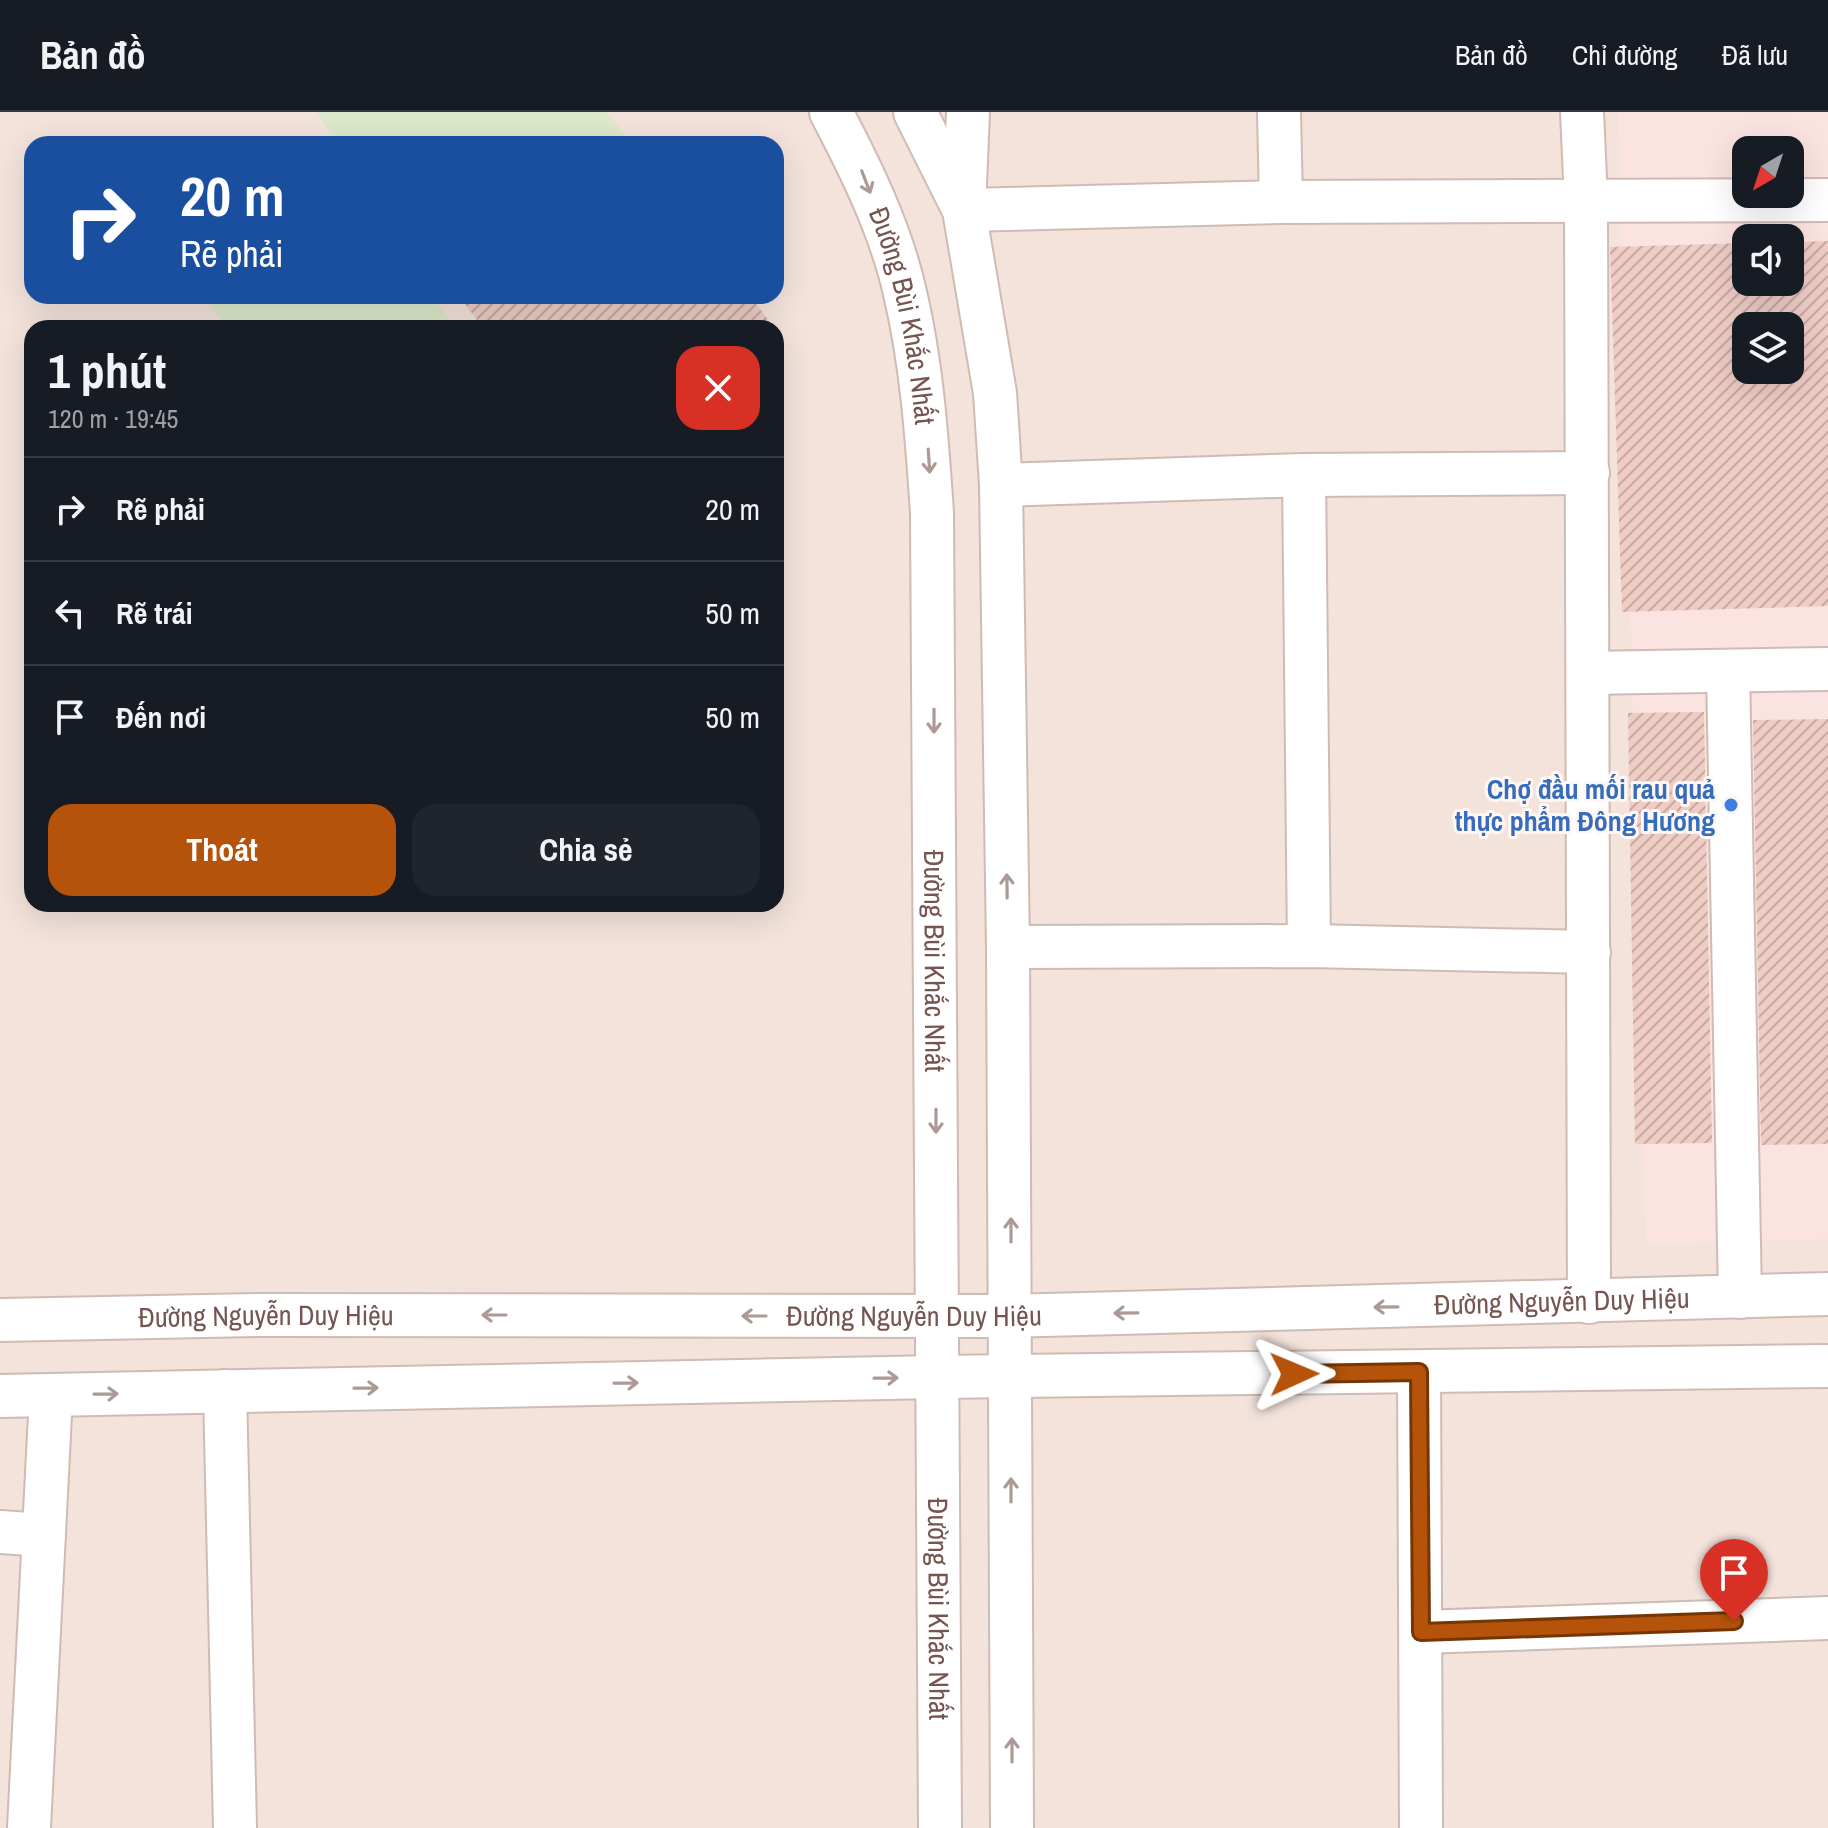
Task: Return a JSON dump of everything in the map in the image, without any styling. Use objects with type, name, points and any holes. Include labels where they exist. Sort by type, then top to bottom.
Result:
[{"type":"street","name":"Đường Bùi Khắc Nhất","points":[[831,112],[864,173],[905,291],[925,408],[932,513],[940,1828]]},
{"type":"street","points":[[915,112],[964,210]]},
{"type":"street","points":[[968,112],[964,210],[995,393],[1001,485],[1008,947],[1012,1828]]},
{"type":"street","points":[[1279,112],[1281,202]]},
{"type":"street","points":[[1582,112],[1586,201],[1588,473],[1589,1302]]},
{"type":"street","points":[[964,210],[1281,202],[1828,200]]},
{"type":"street","points":[[1001,485],[1304,475],[1588,473]]},
{"type":"street","points":[[1304,475],[1309,946]]},
{"type":"street","points":[[1588,673],[1828,669]]},
{"type":"street","points":[[1728,671],[1740,1297]]},
{"type":"street","points":[[1008,947],[1309,946],[1589,952]]},
{"type":"street","name":"Đường Nguyễn Duy Hiệu","points":[[0,1320],[259,1315],[1011,1316],[1828,1294]]},
{"type":"street","points":[[0,1396],[937,1377],[1828,1366]]},
{"type":"street","points":[[1419,1372],[1421,1828]]},
{"type":"street","points":[[225,1391],[235,1827]]},
{"type":"street","points":[[29,1828],[51,1395]]},
{"type":"street","points":[[0,1532],[44,1535]]},
{"type":"street","points":[[1421,1632],[1828,1618]]},
{"type":"shaded area","points":[[0,112],[1828,112],[1828,1828],[0,1828]]},
{"type":"shaded area","name":"Chợ đầu mối rau quả thực phẩm Đông Hương","points":[[1618,112],[1828,112],[1828,1239],[1646,1244]]},
{"type":"green space","points":[[315,112],[607,112],[626,136],[334,136]]},
{"type":"green space","points":[[209,304],[438,304],[450,320],[221,320]]},
{"type":"building","points":[[1828,241],[1828,606],[1622,612],[1610,247],[1732,243],[1732,296],[1804,296],[1804,242]]},
{"type":"building","points":[[465,304],[756,304],[768,320],[477,320]]},
{"type":"building","points":[[1704,712],[1712,1143],[1635,1144],[1628,713]]},
{"type":"building","points":[[1828,719],[1828,1144],[1761,1145],[1753,720]]},
{"type":"place","name":"Chợ đầu mối rau quả thực phẩm Đông Hương","points":[[1731,805]]},
{"type":"route","points":[[1294,1374],[1419,1372],[1421,1632],[1734,1621]]}]
